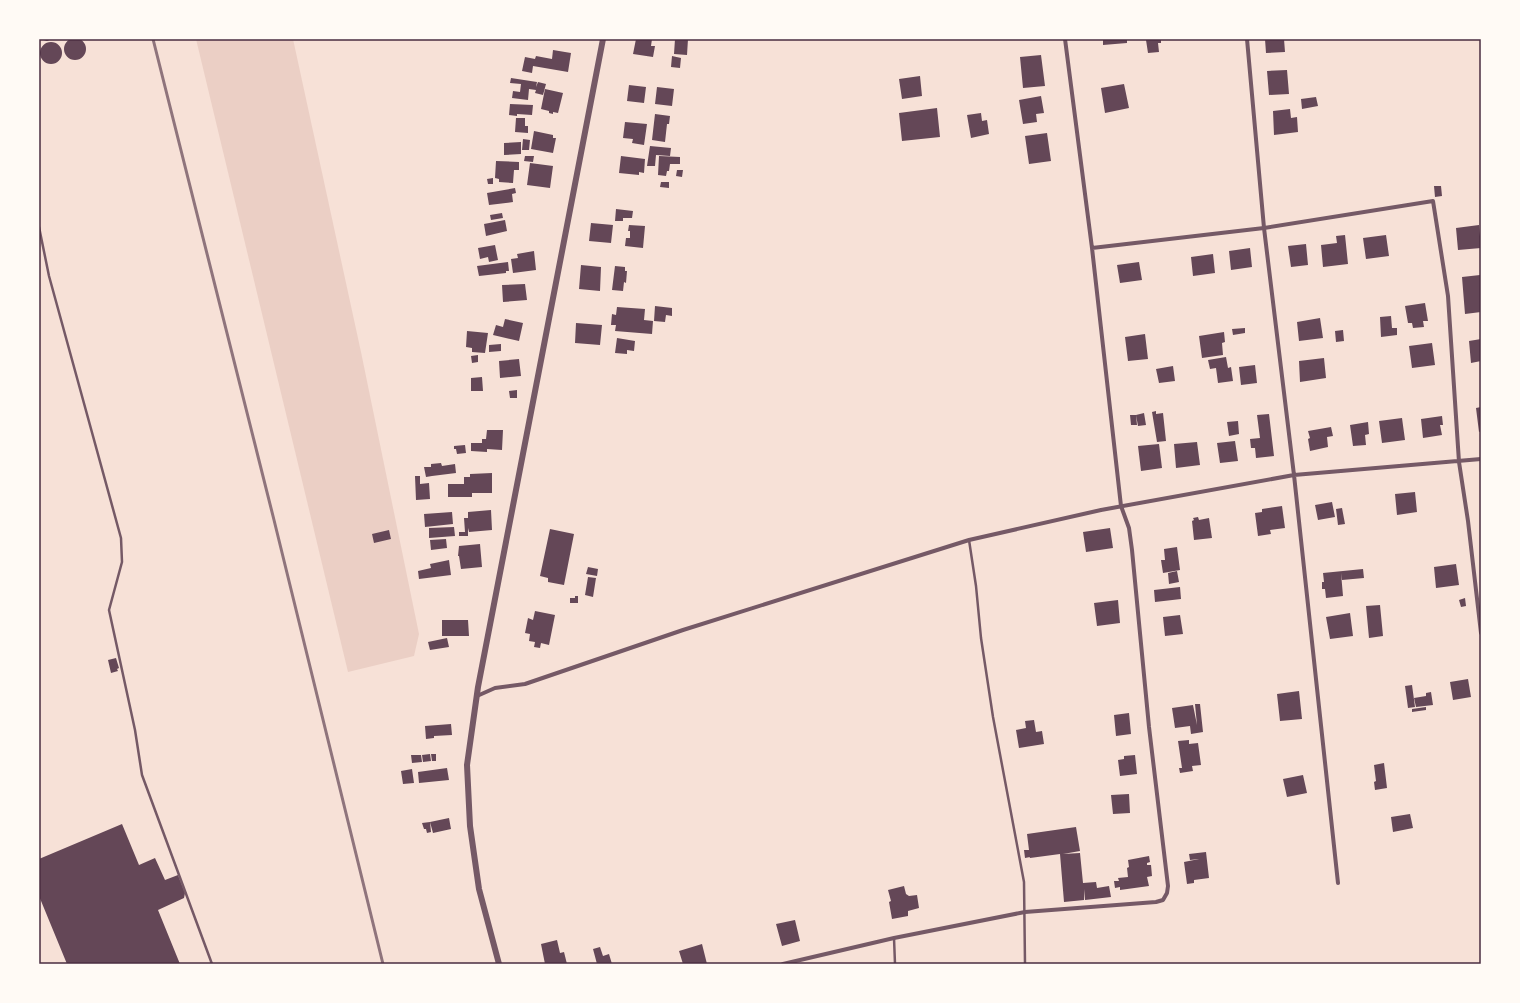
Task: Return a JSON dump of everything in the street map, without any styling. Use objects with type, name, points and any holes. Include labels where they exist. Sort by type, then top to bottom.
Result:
[{"type":"street","points":[[499,964],[479,889],[470,826],[467,766],[477,696],[603,39]]},
{"type":"street","points":[[783,964],[894,938],[1025,912],[1156,902],[1163,900],[1167,893],[1168,886],[1148,727],[1132,550],[1129,528],[1121,506],[1092,248],[1065,39]]},
{"type":"street","points":[[1247,39],[1264,228],[1294,475],[1338,883]]},
{"type":"street","points":[[1092,248],[1264,228],[1433,201],[1448,296],[1459,462],[1468,521],[1481,633]]},
{"type":"street","points":[[477,696],[495,688],[525,684],[683,630],[969,540],[1121,506],[1294,475],[1481,459]]},
{"type":"lane","points":[[39,227],[49,276],[121,538],[122,562],[109,610],[136,730],[142,775],[212,964]]},
{"type":"lane","points":[[969,540],[976,586],[981,638],[993,717],[1024,882],[1025,964]]},
{"type":"lane","points":[[894,938],[895,964]]},
{"type":"shaded area","points":[[196,39],[293,39],[361,352],[419,634],[414,656],[348,672]]},
{"type":"building","points":[[75,38],[83,41],[86,49],[83,57],[75,60],[67,57],[64,49],[67,41]]},
{"type":"building","points":[[40,39],[52,39],[47,41]]},
{"type":"building","points":[[636,39],[652,39],[651,46],[655,46],[653,57],[633,54]]},
{"type":"building","points":[[675,39],[688,39],[687,55],[674,54]]},
{"type":"building","points":[[1103,39],[1127,39],[1127,43],[1103,45]]},
{"type":"building","points":[[1161,39],[1161,43],[1158,43],[1159,52],[1148,53],[1146,40]]},
{"type":"building","points":[[1265,39],[1284,39],[1285,52],[1266,53]]},
{"type":"building","points":[[51,42],[59,45],[62,53],[59,61],[51,64],[43,61],[40,53],[43,45]]},
{"type":"building","points":[[553,50],[571,53],[568,72],[533,66],[532,73],[522,71],[525,57],[535,59],[536,56],[552,59]]},
{"type":"building","points":[[1041,55],[1045,86],[1023,88],[1020,57]]},
{"type":"building","points":[[672,56],[681,58],[680,68],[671,67]]},
{"type":"building","points":[[1287,70],[1289,94],[1269,95],[1267,71]]},
{"type":"building","points":[[920,76],[922,96],[902,99],[899,79]]},
{"type":"building","points":[[511,78],[537,82],[536,87],[538,82],[546,84],[543,95],[535,93],[536,90],[529,89],[528,100],[512,98],[513,91],[520,92],[521,84],[510,83]]},
{"type":"building","points":[[1124,84],[1129,108],[1105,113],[1101,88]]},
{"type":"building","points":[[629,85],[646,87],[644,103],[627,101]]},
{"type":"building","points":[[657,87],[674,89],[672,106],[655,104]]},
{"type":"building","points":[[545,89],[563,93],[558,113],[553,112],[553,114],[549,113],[549,111],[541,109]]},
{"type":"building","points":[[1041,96],[1044,113],[1036,114],[1037,122],[1023,124],[1019,100]]},
{"type":"building","points":[[1316,97],[1318,106],[1302,109],[1301,99]]},
{"type":"building","points":[[510,104],[533,105],[532,115],[509,115]]},
{"type":"building","points":[[937,108],[940,137],[902,141],[899,113]]},
{"type":"building","points":[[1290,109],[1291,118],[1297,117],[1298,132],[1274,135],[1273,111]]},
{"type":"building","points":[[981,113],[982,121],[987,120],[989,134],[971,138],[967,115]]},
{"type":"building","points":[[655,114],[670,116],[669,124],[667,124],[665,142],[652,140]]},
{"type":"building","points":[[516,118],[525,118],[525,126],[528,126],[528,133],[515,132]]},
{"type":"building","points":[[625,122],[647,124],[644,145],[632,143],[633,139],[623,138]]},
{"type":"building","points":[[534,131],[553,135],[553,138],[556,138],[553,153],[531,149]]},
{"type":"building","points":[[1047,133],[1051,161],[1029,164],[1025,136]]},
{"type":"building","points":[[523,139],[530,140],[529,150],[522,150]]},
{"type":"building","points":[[521,142],[521,154],[504,155],[504,143]]},
{"type":"building","points":[[650,146],[671,148],[670,156],[656,155],[655,166],[647,166]]},
{"type":"building","points":[[525,156],[534,156],[533,162],[524,161]]},
{"type":"building","points":[[621,156],[645,159],[644,173],[639,172],[639,175],[619,173]]},
{"type":"building","points":[[659,156],[680,157],[680,164],[670,164],[669,171],[667,171],[666,176],[658,175]]},
{"type":"building","points":[[496,161],[519,162],[519,170],[514,170],[513,183],[499,182],[499,179],[495,178]]},
{"type":"building","points":[[530,163],[553,166],[550,188],[527,185]]},
{"type":"building","points":[[677,170],[683,170],[682,177],[676,176]]},
{"type":"building","points":[[493,178],[493,184],[488,184],[487,179]]},
{"type":"building","points":[[661,182],[669,182],[669,188],[660,187]]},
{"type":"building","points":[[1434,186],[1441,186],[1442,196],[1435,197]]},
{"type":"building","points":[[515,188],[516,193],[512,194],[513,202],[489,205],[487,193]]},
{"type":"building","points":[[616,209],[633,211],[632,218],[623,218],[623,221],[615,221]]},
{"type":"building","points":[[502,213],[503,218],[491,220],[490,215]]},
{"type":"building","points":[[505,220],[507,231],[486,236],[484,224]]},
{"type":"building","points":[[591,223],[613,225],[611,243],[589,241]]},
{"type":"building","points":[[629,225],[645,226],[643,248],[625,246],[626,238],[630,238],[630,231],[628,231]]},
{"type":"building","points":[[1479,225],[1481,248],[1458,250],[1456,228]]},
{"type":"building","points":[[1345,235],[1348,264],[1323,267],[1321,245],[1337,243],[1336,236]]},
{"type":"building","points":[[1386,235],[1389,256],[1366,259],[1363,238]]},
{"type":"building","points":[[1306,244],[1308,265],[1291,267],[1288,246]]},
{"type":"building","points":[[495,245],[498,260],[489,262],[488,257],[480,259],[478,248]]},
{"type":"building","points":[[1250,248],[1252,267],[1231,270],[1229,251]]},
{"type":"building","points":[[534,251],[536,270],[513,273],[511,259],[518,258],[517,254]]},
{"type":"building","points":[[1213,254],[1215,273],[1193,276],[1191,257]]},
{"type":"building","points":[[508,262],[509,271],[506,271],[506,273],[479,276],[477,266]]},
{"type":"building","points":[[1139,262],[1142,280],[1120,283],[1117,265]]},
{"type":"building","points":[[581,265],[601,267],[600,291],[579,289]]},
{"type":"building","points":[[615,266],[625,267],[625,271],[627,271],[626,283],[624,282],[623,291],[612,290]]},
{"type":"building","points":[[1480,275],[1481,312],[1465,314],[1462,277]]},
{"type":"building","points":[[525,284],[527,300],[503,302],[502,285]]},
{"type":"building","points":[[1425,303],[1428,321],[1423,321],[1424,327],[1413,328],[1412,323],[1408,323],[1405,306]]},
{"type":"building","points":[[655,306],[672,308],[672,316],[666,315],[665,322],[654,321]]},
{"type":"building","points":[[617,307],[645,309],[644,320],[653,321],[652,334],[615,331],[616,325],[611,325],[612,314],[616,315]]},
{"type":"building","points":[[1391,316],[1392,328],[1397,328],[1397,335],[1381,337],[1380,317]]},
{"type":"building","points":[[1320,318],[1323,338],[1299,341],[1297,322]]},
{"type":"building","points":[[505,319],[523,323],[519,341],[493,335],[496,325],[503,327]]},
{"type":"building","points":[[576,323],[602,325],[600,345],[575,343]]},
{"type":"building","points":[[1245,328],[1245,333],[1233,335],[1232,329]]},
{"type":"building","points":[[1343,330],[1344,341],[1336,342],[1335,331]]},
{"type":"building","points":[[467,331],[488,333],[485,353],[472,352],[472,348],[466,347]]},
{"type":"building","points":[[1224,332],[1225,342],[1222,343],[1223,355],[1202,358],[1199,336]]},
{"type":"building","points":[[1145,334],[1148,359],[1128,361],[1125,337]]},
{"type":"building","points":[[617,338],[635,341],[634,351],[627,350],[627,354],[615,353]]},
{"type":"building","points":[[1481,339],[1481,361],[1471,363],[1469,341]]},
{"type":"building","points":[[1432,343],[1435,365],[1412,368],[1409,346]]},
{"type":"building","points":[[501,344],[501,351],[489,352],[489,345]]},
{"type":"building","points":[[478,355],[478,362],[472,363],[471,356]]},
{"type":"building","points":[[1226,357],[1228,368],[1231,367],[1233,381],[1218,383],[1216,368],[1210,369],[1208,360]]},
{"type":"building","points":[[1324,358],[1326,378],[1300,382],[1299,361]]},
{"type":"building","points":[[519,359],[521,376],[500,378],[499,361]]},
{"type":"building","points":[[1255,365],[1257,383],[1241,385],[1239,367]]},
{"type":"building","points":[[1173,366],[1175,381],[1159,383],[1156,369]]},
{"type":"building","points":[[482,377],[483,391],[471,391],[471,378]]},
{"type":"building","points":[[517,390],[517,398],[510,398],[509,391]]},
{"type":"building","points":[[1481,407],[1481,431],[1479,432],[1476,408]]},
{"type":"building","points":[[1156,411],[1156,414],[1163,413],[1166,441],[1157,442],[1152,412]]},
{"type":"building","points":[[1144,413],[1146,425],[1138,426],[1136,415]]},
{"type":"building","points":[[1269,414],[1274,456],[1256,458],[1255,448],[1251,448],[1250,439],[1260,438],[1257,415]]},
{"type":"building","points":[[1130,415],[1136,415],[1137,425],[1131,425]]},
{"type":"building","points":[[1442,416],[1443,425],[1440,425],[1442,435],[1423,438],[1421,419]]},
{"type":"building","points":[[1402,418],[1405,440],[1382,443],[1379,421]]},
{"type":"building","points":[[1238,421],[1239,434],[1229,436],[1227,422]]},
{"type":"building","points":[[1368,422],[1369,434],[1365,435],[1366,445],[1353,446],[1350,425]]},
{"type":"building","points":[[1331,427],[1333,436],[1327,437],[1328,447],[1310,451],[1308,439],[1310,438],[1308,431]]},
{"type":"building","points":[[487,430],[503,430],[502,450],[487,449],[487,452],[471,451],[471,443],[482,443],[482,439],[486,439]]},
{"type":"building","points":[[1235,441],[1238,461],[1220,463],[1217,443]]},
{"type":"building","points":[[1197,442],[1200,465],[1176,468],[1174,444]]},
{"type":"building","points":[[1159,444],[1162,468],[1141,471],[1138,446]]},
{"type":"building","points":[[465,445],[466,453],[457,454],[454,446]]},
{"type":"building","points":[[441,463],[442,466],[455,464],[456,473],[426,477],[424,467],[431,467],[431,464]]},
{"type":"building","points":[[492,473],[492,493],[472,493],[472,497],[448,497],[448,484],[464,484],[464,477],[470,477],[470,474]]},
{"type":"building","points":[[415,476],[420,476],[420,484],[429,483],[430,499],[416,500]]},
{"type":"building","points":[[1415,492],[1417,512],[1397,515],[1395,494]]},
{"type":"building","points":[[1332,502],[1335,517],[1318,520],[1315,505]]},
{"type":"building","points":[[1282,506],[1285,528],[1270,530],[1271,534],[1258,536],[1255,513],[1262,512],[1262,509]]},
{"type":"building","points":[[1342,508],[1345,524],[1338,525],[1336,509]]},
{"type":"building","points":[[491,510],[492,530],[469,532],[468,528],[468,536],[459,536],[459,532],[465,532],[464,518],[468,518],[468,512]]},
{"type":"building","points":[[452,512],[453,524],[425,527],[424,514]]},
{"type":"building","points":[[1198,517],[1199,520],[1209,518],[1212,538],[1194,540],[1192,521],[1194,520],[1193,518]]},
{"type":"building","points":[[454,527],[455,536],[429,538],[429,528]]},
{"type":"building","points":[[1110,528],[1113,548],[1086,552],[1083,532]]},
{"type":"building","points":[[550,529],[574,534],[564,585],[548,582],[548,578],[540,576]]},
{"type":"building","points":[[389,530],[391,539],[374,543],[372,534]]},
{"type":"building","points":[[446,539],[447,548],[431,550],[430,540]]},
{"type":"building","points":[[480,544],[482,567],[461,569],[458,556],[459,546]]},
{"type":"building","points":[[1177,547],[1180,570],[1163,573],[1161,560],[1165,560],[1164,549]]},
{"type":"building","points":[[449,560],[451,575],[419,579],[418,571],[431,568],[430,564]]},
{"type":"building","points":[[1456,564],[1459,585],[1436,588],[1434,567]]},
{"type":"building","points":[[588,567],[598,569],[597,576],[586,574]]},
{"type":"building","points":[[1363,569],[1364,578],[1342,580],[1341,573],[1343,596],[1326,598],[1325,589],[1322,589],[1322,582],[1324,582],[1323,573]]},
{"type":"building","points":[[1177,571],[1179,582],[1169,584],[1168,573]]},
{"type":"building","points":[[588,577],[596,578],[593,597],[585,595]]},
{"type":"building","points":[[1180,587],[1181,599],[1155,602],[1154,590]]},
{"type":"building","points":[[575,596],[578,596],[578,603],[570,603],[570,598],[575,598]]},
{"type":"building","points":[[1465,598],[1466,606],[1461,607],[1459,600]]},
{"type":"building","points":[[1118,600],[1120,623],[1097,626],[1094,603]]},
{"type":"building","points":[[1380,605],[1383,636],[1369,638],[1366,606]]},
{"type":"building","points":[[535,611],[555,615],[549,645],[541,643],[540,648],[534,647],[535,642],[529,641],[530,634],[525,633],[528,618],[533,620]]},
{"type":"building","points":[[1350,613],[1353,636],[1330,639],[1326,617]]},
{"type":"building","points":[[1180,615],[1183,634],[1165,636],[1163,617]]},
{"type":"building","points":[[442,620],[468,620],[469,636],[442,636]]},
{"type":"building","points":[[447,638],[449,647],[430,650],[428,642]]},
{"type":"building","points":[[116,658],[119,668],[117,669],[118,671],[111,673],[108,660]]},
{"type":"building","points":[[1468,679],[1471,697],[1453,700],[1450,682]]},
{"type":"building","points":[[1412,685],[1415,707],[1408,708],[1405,686]]},
{"type":"building","points":[[1299,691],[1302,719],[1280,721],[1277,694]]},
{"type":"building","points":[[1431,692],[1433,705],[1416,707],[1414,698],[1426,696],[1426,693]]},
{"type":"building","points":[[1195,704],[1200,704],[1203,732],[1191,734],[1190,726],[1175,728],[1172,708],[1193,705],[1197,725]]},
{"type":"building","points":[[1426,707],[1426,710],[1412,712],[1412,709]]},
{"type":"building","points":[[1129,713],[1131,734],[1116,736],[1114,715]]},
{"type":"building","points":[[1034,720],[1036,732],[1042,731],[1044,744],[1019,748],[1016,730],[1026,728],[1025,721]]},
{"type":"building","points":[[451,724],[452,735],[434,736],[434,738],[426,739],[425,726]]},
{"type":"building","points":[[1189,740],[1189,744],[1198,743],[1201,765],[1192,766],[1193,771],[1180,773],[1179,768],[1182,768],[1178,741]]},
{"type":"building","points":[[430,754],[431,761],[423,762],[422,755]]},
{"type":"building","points":[[431,754],[436,754],[436,761],[432,761]]},
{"type":"building","points":[[411,755],[421,755],[422,762],[412,763]]},
{"type":"building","points":[[1135,755],[1137,774],[1120,776],[1118,760],[1124,759],[1124,756]]},
{"type":"building","points":[[1384,763],[1387,788],[1375,790],[1374,782],[1376,781],[1374,765]]},
{"type":"building","points":[[447,768],[449,780],[419,783],[418,772]]},
{"type":"building","points":[[412,769],[414,783],[403,784],[401,771]]},
{"type":"building","points":[[1303,775],[1307,793],[1287,797],[1283,779]]},
{"type":"building","points":[[1129,794],[1130,813],[1113,814],[1111,795]]},
{"type":"building","points":[[1410,814],[1413,828],[1393,832],[1391,817]]},
{"type":"building","points":[[449,818],[451,829],[433,833],[430,822]]},
{"type":"building","points":[[430,822],[431,832],[427,833],[422,823]]},
{"type":"building","points":[[122,824],[139,865],[155,858],[165,880],[178,875],[185,893],[184,898],[158,910],[180,964],[67,964],[39,896],[39,859]]},
{"type":"building","points":[[1076,827],[1080,851],[1063,854],[1080,853],[1083,883],[1096,882],[1097,888],[1109,886],[1111,897],[1085,900],[1084,889],[1084,900],[1064,902],[1060,854],[1030,858],[1027,834]]},
{"type":"building","points":[[1024,850],[1029,850],[1030,857],[1025,858]]},
{"type":"building","points":[[1206,852],[1209,878],[1194,880],[1194,883],[1187,884],[1184,862],[1199,859],[1190,860],[1189,854]]},
{"type":"building","points":[[1149,856],[1150,862],[1147,863],[1147,865],[1151,865],[1152,876],[1147,877],[1149,886],[1120,890],[1120,887],[1115,888],[1114,881],[1119,881],[1118,878],[1128,877],[1128,860]]},
{"type":"building","points":[[904,886],[906,894],[909,896],[917,895],[919,908],[908,911],[908,916],[892,919],[889,902],[891,901],[888,890]]},
{"type":"building","points":[[795,920],[800,941],[782,946],[776,924]]},
{"type":"building","points":[[557,940],[560,953],[564,952],[567,964],[545,964],[541,944]]},
{"type":"building","points":[[702,944],[707,964],[683,964],[679,951]]},
{"type":"building","points":[[600,947],[603,956],[609,954],[612,964],[597,964],[593,949]]},
{"type":"railway","points":[[153,39],[274,520],[383,964]]}]
